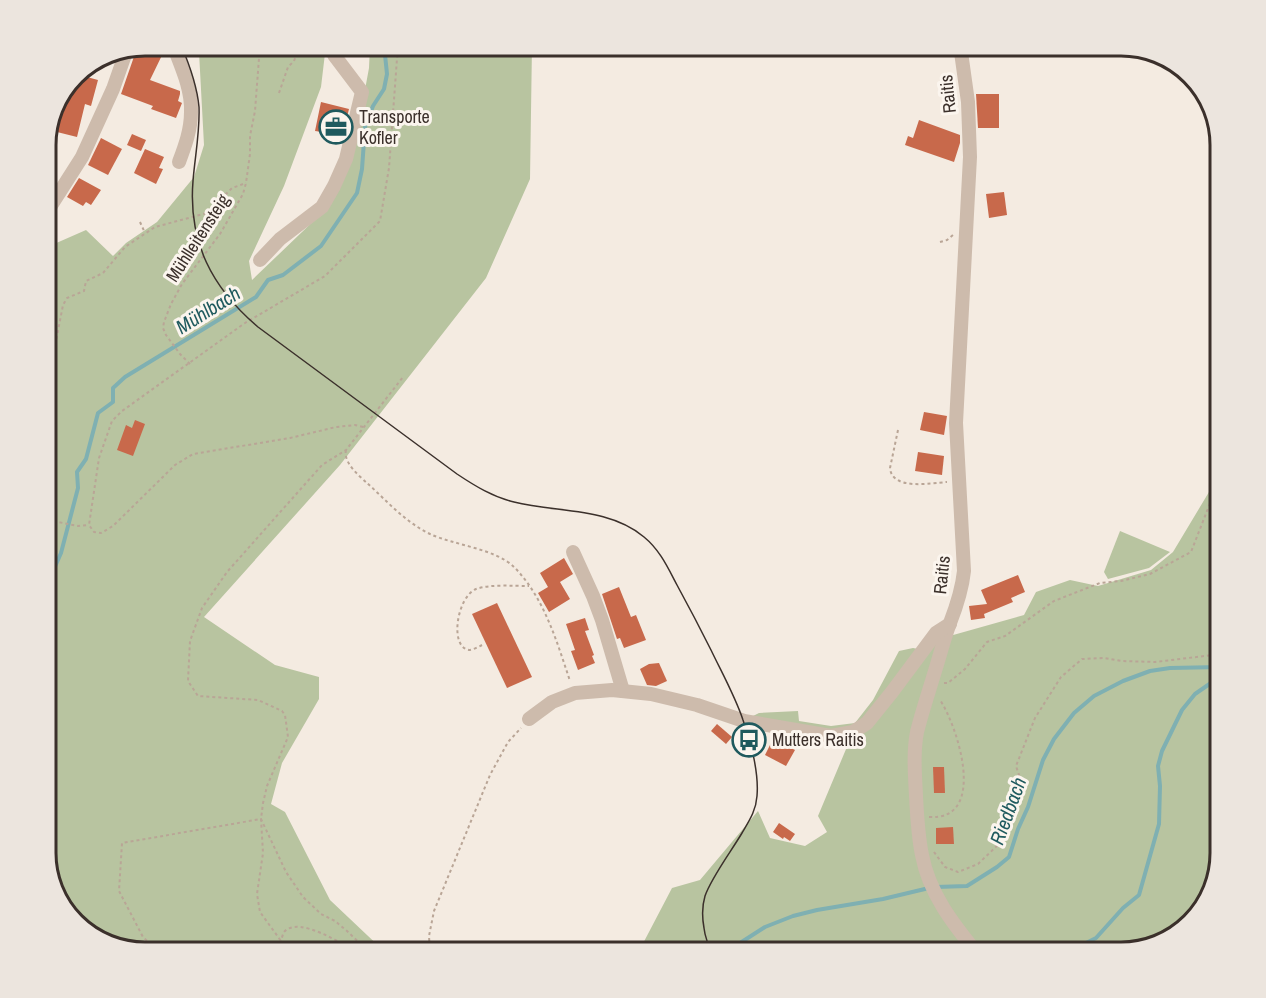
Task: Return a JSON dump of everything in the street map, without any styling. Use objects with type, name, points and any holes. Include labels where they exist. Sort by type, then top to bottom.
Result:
[{"type":"street","points":[[177,56],[187,84],[191,111],[187,141],[179,162]]},
{"type":"street","points":[[260,260],[280,239],[322,207],[346,159],[362,92],[335,56]]},
{"type":"street","name":"Raitis","points":[[529,719],[552,702],[575,693],[612,690],[651,694],[755,723],[831,736],[853,732],[867,723],[936,633],[950,624],[961,591],[964,570],[956,413],[970,158],[968,102],[962,56]]},
{"type":"street","points":[[56,198],[82,157],[113,89],[124,58]]},
{"type":"street","points":[[573,552],[602,620],[623,691]]},
{"type":"street","points":[[950,624],[918,731],[915,761],[917,816],[921,854],[932,888],[952,922],[968,942]]},
{"type":"path","name":"Mühlleitensteig","points":[[190,364],[180,354],[163,328],[171,304],[182,284],[220,234],[243,194],[250,154],[259,56]]},
{"type":"path","points":[[279,93],[288,67],[296,56]]},
{"type":"path","points":[[363,428],[355,425],[336,427],[290,438],[193,454],[175,465],[113,526],[101,533],[94,532],[89,525],[99,458],[112,421],[122,411],[245,323],[325,276],[380,221],[389,168],[397,56]]},
{"type":"path","points":[[56,337],[63,305],[67,298],[84,291],[86,281],[103,273],[125,247],[155,226],[207,213],[232,188],[246,183]]},
{"type":"path","points":[[140,222],[145,233]]},
{"type":"path","points":[[281,941],[260,912],[257,894],[263,853],[261,819],[263,803],[267,786],[288,737],[285,715],[282,711],[258,700],[198,696],[188,681],[190,641],[202,608],[227,572],[322,465],[346,450],[403,377]]},
{"type":"path","points":[[898,430],[890,468],[895,478],[909,483],[959,481]]},
{"type":"path","points":[[346,450],[345,457],[360,477],[406,520],[431,535],[502,558],[513,566],[529,586],[550,622],[575,693]]},
{"type":"path","points":[[917,816],[949,815],[959,803],[964,785],[962,757],[953,727],[943,704],[931,687],[948,683],[965,669],[987,642],[1005,636],[1054,601],[1100,583],[1150,574],[1191,552],[1210,503]]},
{"type":"path","points":[[56,522],[78,526],[89,525]]},
{"type":"path","points":[[482,645],[467,649],[463,647],[459,638],[457,625],[459,614],[468,596],[473,591],[482,588],[529,586]]},
{"type":"path","points":[[934,851],[945,867],[958,872],[978,864],[1001,842],[1022,784],[1016,766],[1035,718],[1061,677],[1082,659],[1104,658],[1155,662],[1210,655]]},
{"type":"path","points":[[429,942],[434,911],[485,786],[508,742],[529,719]]},
{"type":"path","points":[[148,942],[143,937],[119,891],[122,843],[261,819]]},
{"type":"path","points":[[261,819],[286,872],[303,897],[321,914],[335,921],[359,942]]},
{"type":"path","points":[[281,941],[284,933],[291,927],[310,928],[337,942]]},
{"type":"green space","points":[[199,56],[325,56],[321,87],[284,186],[249,261],[252,280],[327,208],[357,133],[370,56],[532,56],[530,179],[486,278],[340,465],[204,617],[275,665],[319,677],[319,699],[282,763],[271,804],[285,812],[330,900],[374,942],[127,941],[100,931],[78,912],[67,898],[57,871],[56,243],[86,230],[113,256],[126,243],[157,222],[194,177],[204,145]]},
{"type":"green space","points":[[1210,490],[1209,871],[1199,898],[1171,928],[1150,938],[1122,942],[644,942],[672,888],[700,880],[758,811],[770,838],[805,846],[827,832],[818,816],[849,742],[749,718],[759,713],[798,711],[799,721],[831,726],[855,723],[873,700],[899,651],[913,648],[928,651],[939,639],[1024,615],[1036,592],[1070,580],[1098,586],[1151,570],[1173,552]]},
{"type":"green space","points":[[1120,531],[1170,552],[1149,568],[1108,579],[1104,572]]},
{"type":"building","points":[[134,56],[162,56],[150,80],[180,91],[178,101],[182,103],[176,118],[121,94]]},
{"type":"building","points":[[87,77],[98,80],[91,106],[85,104],[77,137],[57,132],[65,105],[74,90]]},
{"type":"building","points":[[976,94],[999,94],[999,128],[978,128]]},
{"type":"building","points":[[321,102],[349,109],[341,141],[321,136],[322,132],[315,131]]},
{"type":"building","points":[[919,120],[960,135],[954,162],[905,145],[908,136],[913,138]]},
{"type":"building","points":[[132,134],[146,140],[141,151],[127,145]]},
{"type":"building","points":[[101,138],[122,149],[108,175],[88,165]]},
{"type":"building","points":[[145,149],[164,157],[159,168],[163,169],[156,184],[134,173]]},
{"type":"building","points":[[79,178],[101,190],[91,205],[86,202],[83,206],[67,197]]},
{"type":"building","points":[[1004,192],[1007,215],[989,218],[986,194]]},
{"type":"building","points":[[924,412],[947,416],[944,435],[920,430]]},
{"type":"building","points":[[135,420],[145,424],[133,456],[117,450],[126,425],[132,428]]},
{"type":"building","points":[[918,452],[944,456],[942,475],[915,471]]},
{"type":"building","points":[[564,558],[573,574],[560,582],[570,599],[549,612],[538,593],[548,587],[540,573]]},
{"type":"building","points":[[1018,575],[1025,592],[1011,598],[1013,602],[984,614],[985,618],[971,620],[969,606],[987,604],[981,590]]},
{"type":"building","points":[[619,587],[631,617],[636,615],[646,640],[624,648],[620,638],[617,639],[602,594]]},
{"type":"building","points":[[497,603],[532,677],[507,688],[472,614]]},
{"type":"building","points":[[585,618],[589,630],[585,631],[595,663],[578,670],[571,651],[575,650],[566,624]]},
{"type":"building","points":[[659,663],[667,681],[656,686],[647,685],[640,669],[649,664]]},
{"type":"building","points":[[717,724],[732,737],[726,744],[711,731]]},
{"type":"building","points":[[773,739],[795,750],[786,766],[765,755]]},
{"type":"building","points":[[933,767],[944,767],[945,793],[934,793]]},
{"type":"building","points":[[779,823],[795,834],[790,841],[773,832]]},
{"type":"building","points":[[953,827],[954,844],[936,844],[936,828]]},
{"type":"waterway","name":"Mühlbach","points":[[56,564],[78,488],[77,472],[86,459],[98,413],[113,402],[113,388],[125,377],[256,297],[268,280],[283,275],[321,246],[357,193],[362,169],[365,127],[373,106],[384,89],[387,74],[385,56]]},
{"type":"waterway","name":"Riedbach","points":[[936,887],[967,886],[1009,857],[1043,760],[1054,739],[1074,713],[1094,696],[1123,681],[1150,671],[1210,667]]},
{"type":"waterway","name":"Riedbach","points":[[1088,942],[1096,938],[1123,908],[1139,895],[1159,824],[1158,766],[1162,751],[1182,710],[1195,694],[1210,684]]},
{"type":"waterway","name":"Riedbach","points":[[742,942],[765,927],[793,916],[929,888]]},
{"type":"tram line","points":[[185,56],[193,76],[199,107],[192,203],[199,244],[216,280],[242,312],[258,327],[471,483],[506,500],[582,512],[615,520],[644,537],[659,553],[667,566],[736,702],[749,738],[757,778],[756,801],[752,816],[712,881],[704,900],[704,931],[708,942]]},
{"type":"place","name":"Transporte Kofler","points":[[336,127]]},
{"type":"place","name":"Mutters Raitis","points":[[749,740]]}]
